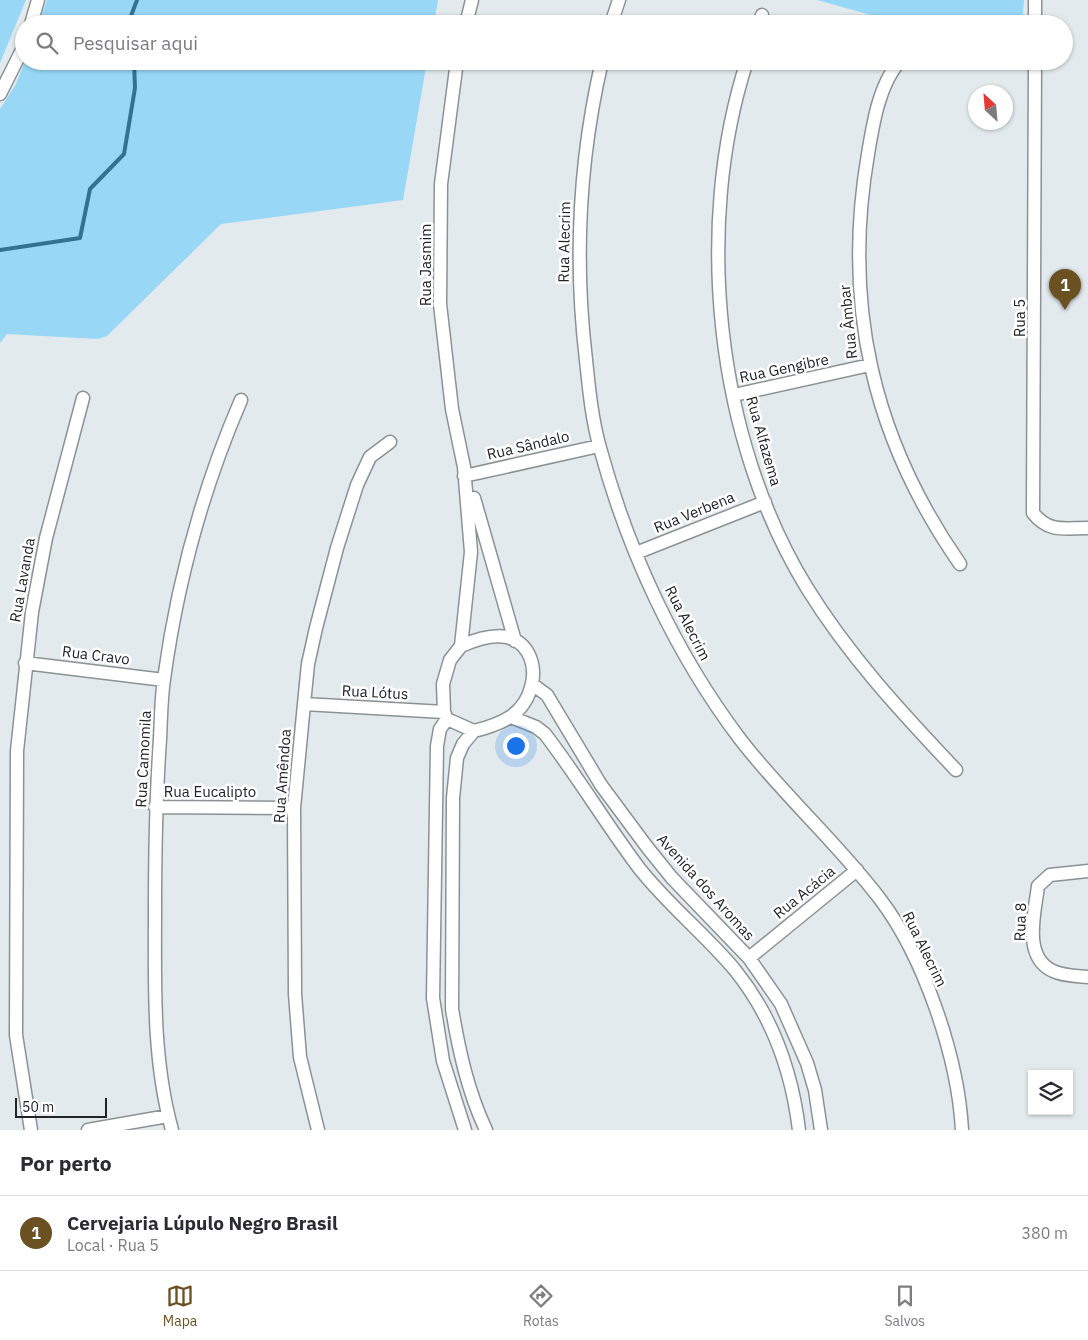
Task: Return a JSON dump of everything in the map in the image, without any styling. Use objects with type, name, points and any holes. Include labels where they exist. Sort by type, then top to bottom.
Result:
[{"type":"street","points":[[34,15],[38,0]]},
{"type":"street","points":[[468,15],[472,0]]},
{"type":"street","points":[[614,15],[619,0]]},
{"type":"street","points":[[1035,0],[1035,15]]},
{"type":"street","points":[[0,94],[15,64]]},
{"type":"street","name":"Rua Jasmim","points":[[456,70],[442,184],[439,260],[444,349],[452,409],[465,473]]},
{"type":"street","name":"Rua Alecrim","points":[[600,70],[587,136],[584,164],[579,284],[588,387],[599,446],[636,553],[671,627],[712,700],[766,770],[857,870],[882,901],[905,939],[924,979],[949,1052],[957,1086],[962,1130]]},
{"type":"street","name":"Rua Alfazema","points":[[745,70],[729,130],[718,232],[721,318],[734,395],[746,445],[765,502],[806,587],[853,656],[889,700],[956,770]]},
{"type":"street","name":"Rua Âmbar","points":[[895,70],[885,87],[874,122],[860,211],[860,292],[870,366],[891,438],[920,502],[960,564]]},
{"type":"street","name":"Rua 5","points":[[1035,70],[1033,513],[1041,524],[1054,528],[1088,528]]},
{"type":"street","name":"Rua Gengibre","points":[[734,395],[870,366]]},
{"type":"street","name":"Rua Lavanda","points":[[31,1130],[16,1026],[17,751],[25,662],[46,538],[83,398]]},
{"type":"street","name":"Rua Camomila","points":[[172,1130],[168,1116],[158,1047],[154,993],[156,807],[164,680],[182,579],[220,448],[241,400]]},
{"type":"street","name":"Rua Amêndoa","points":[[318,1130],[300,1057],[295,994],[294,808],[308,664],[337,548],[357,485],[370,457],[390,442]]},
{"type":"street","name":"Rua Sândalo","points":[[465,473],[599,446]]},
{"type":"street","points":[[465,473],[515,641]]},
{"type":"street","points":[[465,473],[472,552],[461,646],[450,660],[443,684],[446,716],[440,730],[437,746],[433,998],[443,1061],[465,1130]]},
{"type":"street","name":"Rua Verbena","points":[[636,553],[765,502]]},
{"type":"street","points":[[461,646],[487,637],[499,636],[515,641],[523,646],[529,658],[532,671],[532,684],[528,697],[511,717],[474,731],[463,744],[457,758],[453,798],[452,1009],[458,1042],[473,1100],[486,1130]]},
{"type":"street","name":"Rua Cravo","points":[[25,662],[164,680]]},
{"type":"street","name":"Avenida dos Aromas","points":[[532,684],[547,695],[601,785],[647,847],[672,878],[749,958],[781,1004],[795,1032],[815,1090],[821,1130]]},
{"type":"street","name":"Rua Lótus","points":[[304,704],[446,716]]},
{"type":"street","points":[[446,716],[474,731]]},
{"type":"street","points":[[511,717],[536,727],[545,734],[639,868],[680,915],[733,969],[751,991],[770,1024],[784,1061],[795,1094],[800,1130]]},
{"type":"street","name":"Rua Eucalipto","points":[[156,807],[294,808]]},
{"type":"street","name":"Rua Acácia","points":[[749,958],[857,870]]},
{"type":"street","name":"Rua 8","points":[[1088,870],[1050,875],[1038,886],[1032,941],[1038,957],[1053,971],[1088,977]]},
{"type":"street","points":[[88,1130],[168,1116]]},
{"type":"shaded area","points":[[0,0],[26,0],[20,15],[15,15],[15,27],[0,63]]},
{"type":"shaded area","points":[[47,0],[438,0],[436,15],[41,15]]},
{"type":"shaded area","points":[[817,0],[1024,0],[1023,15],[871,15]]},
{"type":"shaded area","points":[[21,70],[425,70],[403,200],[221,224],[107,336],[98,339],[7,334],[0,343],[0,109],[16,84]]},
{"type":"waterway","points":[[131,15],[137,0]]},
{"type":"waterway","points":[[0,250],[80,238],[90,189],[124,154],[135,88],[134,70]]},
{"type":"place","name":"Cervejaria Lúpulo Negro Brasil","points":[[1065,310]]}]
